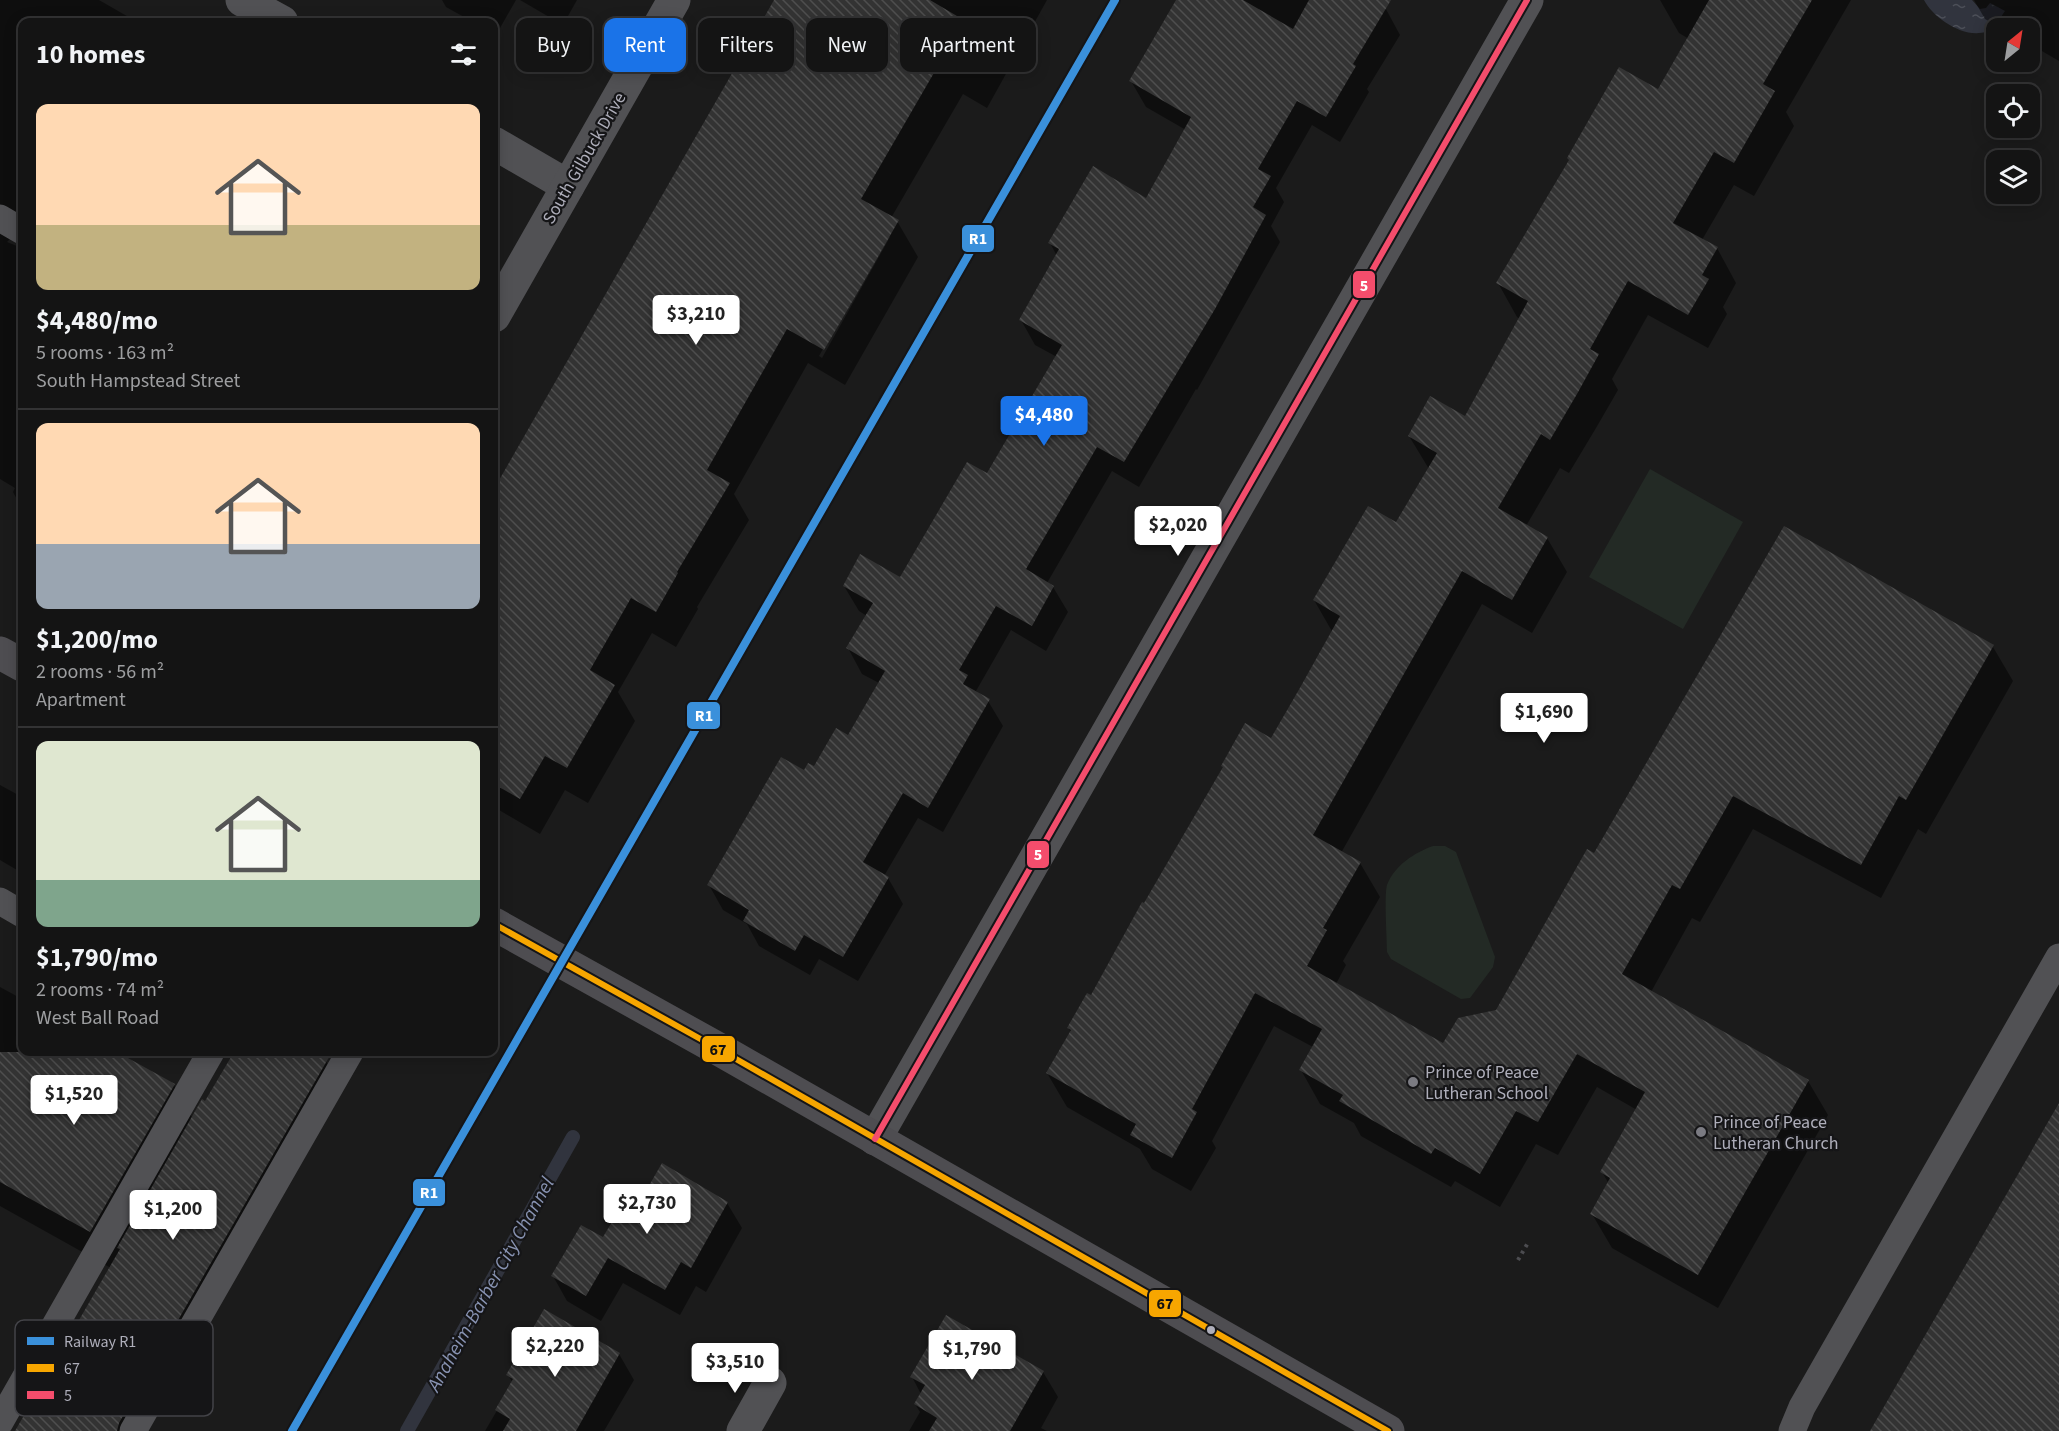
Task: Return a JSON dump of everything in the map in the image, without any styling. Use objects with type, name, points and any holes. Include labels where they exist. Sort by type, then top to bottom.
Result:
[{"type":"main road","points":[[0,653],[18,663]]},
{"type":"main road","points":[[498,926],[722,1051],[1388,1431]]},
{"type":"street","points":[[242,0],[275,18]]},
{"type":"street","name":"South Gilbuck Drive","points":[[498,309],[674,0]]},
{"type":"street","points":[[875,1139],[1527,0]]},
{"type":"street","points":[[498,145],[568,186]]},
{"type":"street","points":[[743,1431],[771,1383]]},
{"type":"lane","points":[[0,218],[18,229]]},
{"type":"lane","points":[[0,901],[18,912]]},
{"type":"lane","points":[[1792,1431],[1802,1407],[2056,970]]},
{"type":"lane","points":[[58,1320],[209,1056]]},
{"type":"lane","points":[[197,1320],[348,1056]]},
{"type":"lane","points":[[0,1422],[15,1396]]},
{"type":"lane","points":[[133,1431],[142,1416]]},
{"type":"path","points":[[1518,1260],[1529,1241]]},
{"type":"shaded area","points":[[1650,469],[1743,522],[1683,629],[1589,577]]},
{"type":"shaded area","points":[[1433,846],[1445,846],[1456,852],[1495,957],[1493,967],[1470,998],[1461,999],[1391,959],[1387,952],[1386,890],[1390,878],[1406,861]]},
{"type":"water","points":[[1924,0],[1972,0],[1980,9],[1986,8],[1990,3],[2005,11],[2001,18],[1986,18],[1986,31],[1976,33],[1955,28],[1929,8]]},
{"type":"building","points":[[774,0],[930,0],[960,18],[900,18],[900,72],[934,72],[861,199],[899,220],[824,350],[787,329],[707,470],[730,483],[656,612],[631,598],[590,670],[615,685],[567,768],[545,756],[520,799],[498,786],[498,482],[733,72],[794,72],[794,18],[764,18]]},
{"type":"building","points":[[1176,0],[1243,0],[1293,29],[1309,0],[1391,0],[1353,64],[1356,66],[1326,117],[1297,101],[1258,169],[1271,176],[1253,207],[1266,215],[1215,309],[1124,462],[1097,447],[1026,569],[1054,586],[1032,626],[996,606],[959,670],[968,675],[963,684],[990,699],[928,808],[903,793],[863,862],[889,877],[843,957],[804,935],[795,951],[743,921],[749,910],[707,885],[781,757],[804,770],[808,763],[814,766],[836,728],[848,735],[885,671],[846,648],[873,603],[843,586],[860,554],[900,577],[967,462],[987,473],[1062,345],[1019,320],[1059,249],[1048,243],[1093,166],[1146,198],[1191,117],[1129,81]]},
{"type":"building","points":[[1709,0],[1812,0],[1763,84],[1775,91],[1734,163],[1714,152],[1673,223],[1718,247],[1702,275],[1709,279],[1688,315],[1628,281],[1590,349],[1599,354],[1577,394],[1550,440],[1541,434],[1498,508],[1548,537],[1512,600],[1462,571],[1313,835],[1361,862],[1323,928],[1327,930],[1307,966],[1443,1043],[1458,1018],[1496,1010],[1587,849],[1594,853],[1784,526],[1994,645],[1906,800],[1899,796],[1861,865],[1733,796],[1680,889],[1672,885],[1622,974],[1809,1080],[1698,1275],[1590,1214],[1610,1178],[1600,1172],[1645,1092],[1577,1054],[1538,1122],[1516,1111],[1480,1174],[1435,1148],[1431,1154],[1339,1101],[1343,1095],[1299,1070],[1322,1029],[1255,993],[1192,1109],[1197,1112],[1172,1158],[1130,1135],[1136,1124],[1046,1073],[1071,1030],[1067,1028],[1087,993],[1091,995],[1142,902],[1144,903],[1223,767],[1221,766],[1245,723],[1271,738],[1301,686],[1340,616],[1313,600],[1368,506],[1396,522],[1437,453],[1408,436],[1430,396],[1465,416],[1528,301],[1496,283],[1569,160],[1567,158],[1619,67],[1658,89]]},
{"type":"building","points":[[0,1052],[18,1052],[18,1056],[124,1056],[175,1084],[90,1232],[0,1182]]},
{"type":"building","points":[[232,1056],[330,1056],[178,1320],[79,1320],[120,1249],[117,1248],[202,1099],[205,1101]]},
{"type":"building","points":[[2059,1103],[2059,1431],[1870,1431]]},
{"type":"building","points":[[662,1163],[728,1202],[691,1268],[681,1262],[665,1290],[608,1258],[586,1296],[551,1276],[581,1225],[603,1237],[619,1210],[631,1217]]},
{"type":"building","points":[[544,1309],[620,1353],[576,1431],[503,1431],[510,1419],[495,1410],[513,1379],[506,1375]]},
{"type":"building","points":[[946,1315],[1044,1371],[1010,1431],[929,1431],[937,1418],[914,1404],[925,1385],[910,1377]]},
{"type":"building","points":[[24,1416],[123,1416],[117,1431],[15,1431]]},
{"type":"waterway","name":"Anaheim-Barber City Channel","points":[[407,1431],[573,1137]]},
{"type":"rail line","name":"R1","points":[[292,1431],[1115,0]]},
{"type":"transit line","name":"5","points":[[875,1139],[1527,0]]},
{"type":"transit line","name":"67","points":[[498,926],[722,1051],[1388,1431]]},
{"type":"place","name":"Prince of Peace Lutheran School","points":[[1413,1082]]},
{"type":"place","name":"Prince of Peace Lutheran Church","points":[[1701,1132]]}]
